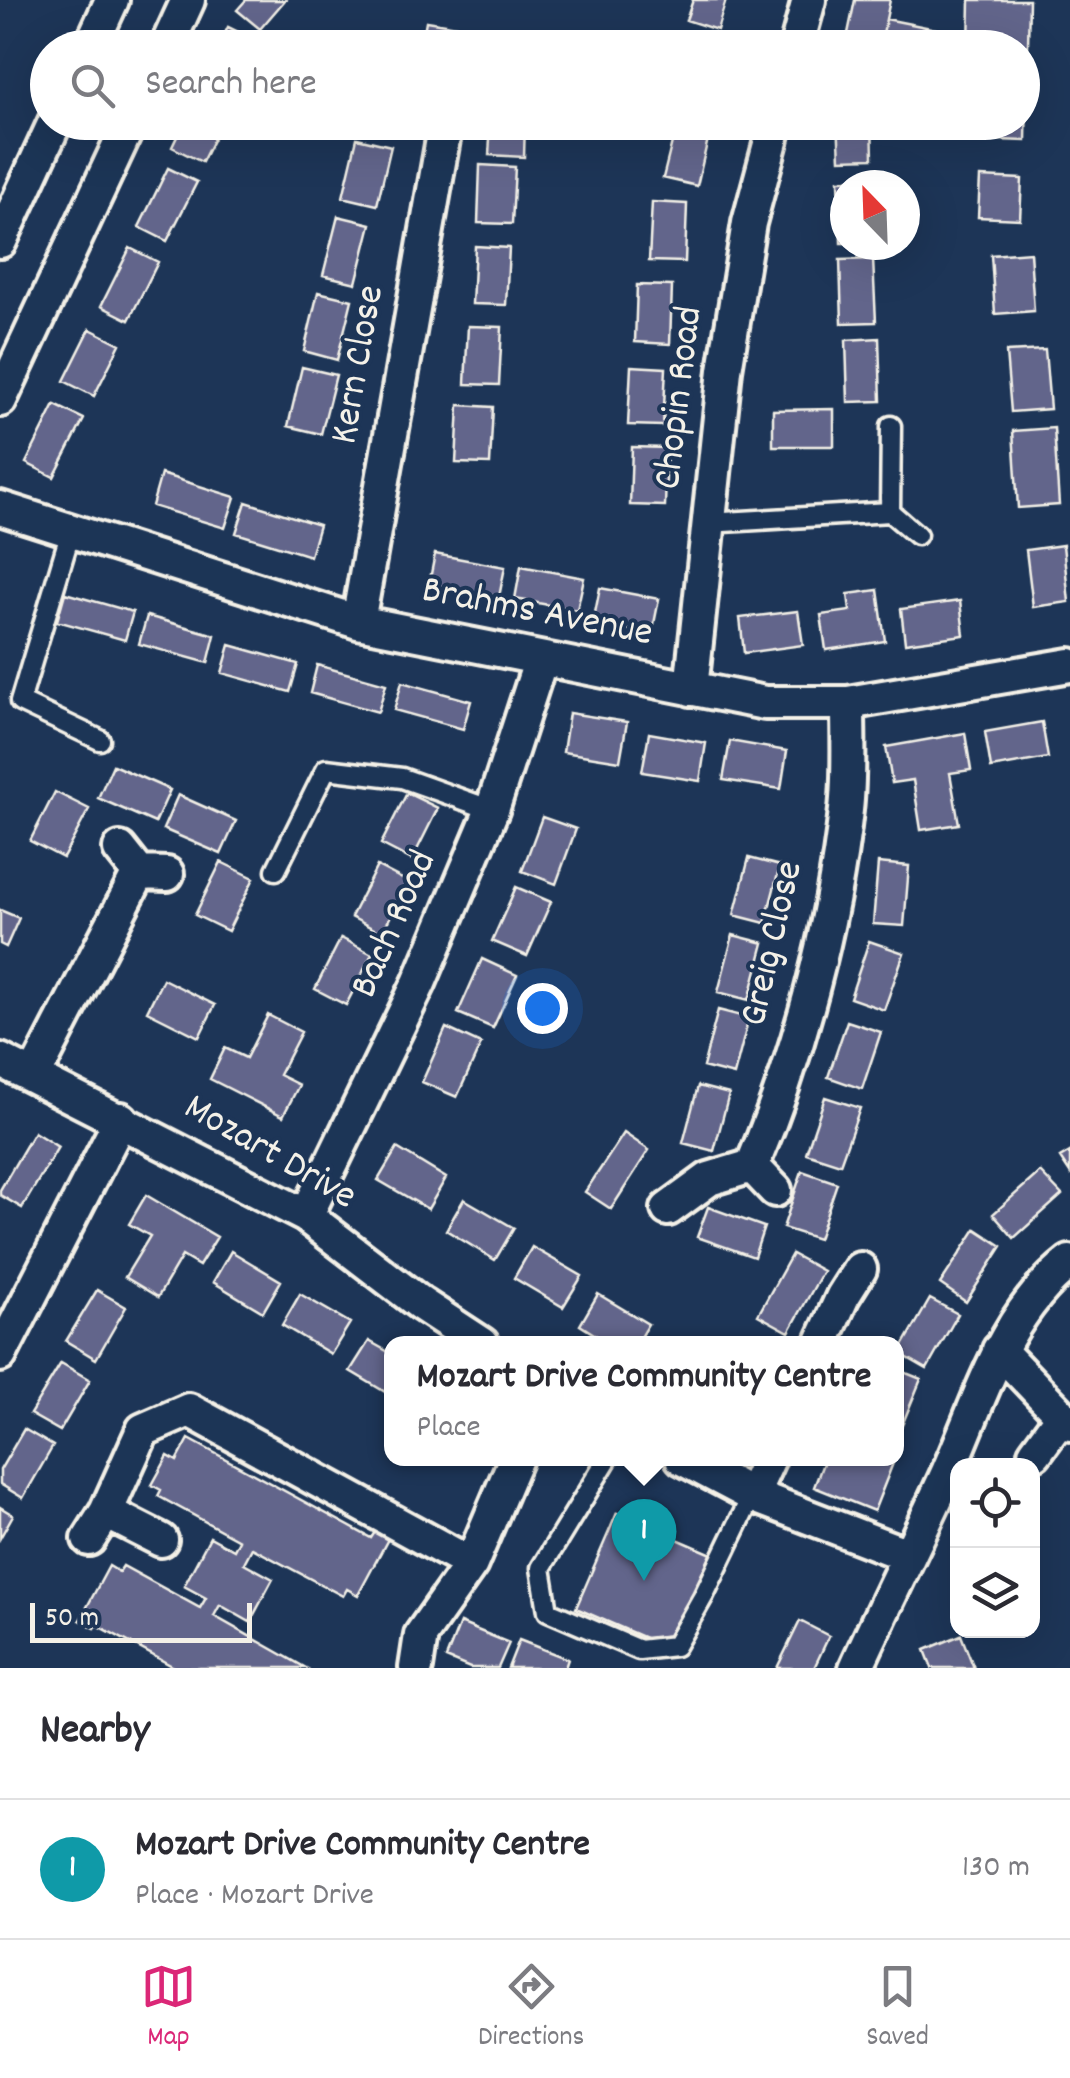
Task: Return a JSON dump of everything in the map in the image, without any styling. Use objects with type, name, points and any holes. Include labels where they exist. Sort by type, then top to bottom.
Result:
[{"type":"street","points":[[98,30],[112,0]]},
{"type":"street","points":[[174,30],[188,0]]},
{"type":"street","points":[[801,30],[809,0]]},
{"type":"street","points":[[0,241],[47,140]]},
{"type":"street","points":[[0,400],[122,140]]},
{"type":"street","name":"Kern Close","points":[[358,622],[443,140]]},
{"type":"street","name":"Chopin Road","points":[[691,688],[725,370],[748,223],[771,140]]},
{"type":"street","name":"Brahms Avenue","points":[[0,508],[358,622],[765,703],[848,702],[1070,665]]},
{"type":"street","name":"Bach Road","points":[[306,1216],[419,983],[492,810],[541,659]]},
{"type":"street","name":"Greig Close","points":[[668,1208],[709,1179],[764,1178],[829,913],[847,808],[848,702]]},
{"type":"street","points":[[34,1076],[142,865]]},
{"type":"street","name":"Mozart Drive","points":[[0,1060],[306,1216],[421,1304],[470,1336]]},
{"type":"street","points":[[0,1355],[121,1119]]},
{"type":"street","points":[[856,1668],[947,1473],[998,1350],[1045,1281],[1070,1262]]},
{"type":"street","points":[[824,1336],[842,1284]]},
{"type":"street","points":[[998,1350],[1066,1420],[1036,1452]]},
{"type":"street","points":[[161,1540],[97,1525],[143,1430],[189,1410],[471,1564]]},
{"type":"street","points":[[416,1668],[421,1635],[471,1564],[513,1466]]},
{"type":"street","points":[[697,1466],[752,1496],[907,1555]]},
{"type":"street","points":[[752,1496],[765,1466]]},
{"type":"lane","points":[[890,512],[891,426]]},
{"type":"lane","points":[[708,523],[890,512],[918,535]]},
{"type":"lane","points":[[71,531],[20,702],[100,740]]},
{"type":"lane","points":[[276,870],[326,770],[402,778],[492,810]]},
{"type":"lane","points":[[603,1466],[541,1568],[548,1611],[639,1650],[674,1646],[752,1496]]},
{"type":"building","points":[[246,0],[285,0],[260,29],[237,10]]},
{"type":"building","points":[[693,0],[726,0],[717,30],[686,20]]},
{"type":"building","points":[[855,0],[890,0],[884,30],[849,30]]},
{"type":"building","points":[[970,0],[1029,0],[1028,30],[969,30]]},
{"type":"building","points":[[886,19],[941,30],[884,30]]},
{"type":"building","points":[[426,21],[482,30],[424,30]]},
{"type":"building","points":[[175,140],[213,140],[202,162],[172,147]]},
{"type":"building","points":[[357,140],[391,146],[377,205],[343,197]]},
{"type":"building","points":[[490,140],[524,140],[524,157],[489,155]]},
{"type":"building","points":[[672,140],[708,140],[697,186],[663,178]]},
{"type":"building","points":[[839,140],[872,140],[873,158],[840,159]]},
{"type":"building","points":[[480,165],[515,167],[512,224],[478,223]]},
{"type":"building","points":[[168,168],[197,182],[167,241],[139,227]]},
{"type":"building","points":[[980,177],[1022,179],[1020,219],[978,217]]},
{"type":"building","points":[[652,202],[687,204],[685,262],[649,261]]},
{"type":"building","points":[[338,216],[371,224],[356,283],[323,275]]},
{"type":"building","points":[[475,246],[509,248],[506,305],[472,304]]},
{"type":"building","points":[[130,248],[158,262],[129,320],[101,306]]},
{"type":"building","points":[[1030,252],[1034,311],[995,314],[991,255]]},
{"type":"building","points":[[840,260],[873,260],[876,322],[842,323]]},
{"type":"building","points":[[637,285],[672,286],[670,344],[635,342]]},
{"type":"building","points":[[318,292],[352,300],[337,360],[304,351]]},
{"type":"building","points":[[468,326],[502,327],[499,385],[465,384]]},
{"type":"building","points":[[90,329],[120,344],[94,396],[64,381]]},
{"type":"building","points":[[879,338],[881,401],[848,402],[846,340]]},
{"type":"building","points":[[1045,350],[1050,409],[1011,412],[1006,352]]},
{"type":"building","points":[[631,366],[666,368],[663,426],[628,425]]},
{"type":"building","points":[[302,367],[336,375],[321,434],[288,426]]},
{"type":"building","points":[[55,405],[84,419],[54,477],[26,463]]},
{"type":"building","points":[[459,405],[493,407],[490,464],[456,463]]},
{"type":"building","points":[[834,409],[834,446],[773,446],[773,410]]},
{"type":"building","points":[[1054,428],[1059,505],[1018,508],[1013,431]]},
{"type":"building","points":[[632,447],[667,448],[665,506],[630,505]]},
{"type":"building","points":[[161,474],[235,497],[225,528],[152,506]]},
{"type":"building","points":[[246,502],[319,525],[310,556],[236,533]]},
{"type":"building","points":[[1063,545],[1069,602],[1033,607],[1026,550]]},
{"type":"building","points":[[435,554],[505,567],[499,597],[429,584]]},
{"type":"building","points":[[521,566],[584,578],[577,610],[515,599]]},
{"type":"building","points":[[600,588],[659,599],[652,634],[593,623]]},
{"type":"building","points":[[878,590],[885,641],[826,650],[821,615],[850,611],[848,594]]},
{"type":"building","points":[[65,593],[133,612],[125,640],[57,621]]},
{"type":"building","points":[[960,601],[964,635],[905,643],[901,609]]},
{"type":"building","points":[[798,611],[803,645],[744,653],[740,618]]},
{"type":"building","points":[[147,616],[215,635],[208,663],[139,644]]},
{"type":"building","points":[[230,645],[298,664],[290,692],[222,673]]},
{"type":"building","points":[[317,665],[386,684],[378,712],[310,693]]},
{"type":"building","points":[[402,682],[471,701],[463,729],[394,710]]},
{"type":"building","points":[[569,713],[627,722],[620,761],[563,752]]},
{"type":"building","points":[[1042,722],[1048,758],[991,768],[985,732]]},
{"type":"building","points":[[649,733],[706,743],[700,781],[642,772]]},
{"type":"building","points":[[965,733],[971,770],[950,773],[959,824],[921,830],[913,780],[892,783],[886,747]]},
{"type":"building","points":[[730,741],[787,751],[781,789],[723,780]]},
{"type":"building","points":[[113,765],[170,790],[155,823],[98,798]]},
{"type":"building","points":[[55,792],[89,809],[63,858],[30,841]]},
{"type":"building","points":[[407,793],[438,808],[412,860],[381,844]]},
{"type":"building","points":[[178,795],[236,821],[221,854],[163,829]]},
{"type":"building","points":[[542,817],[576,829],[556,884],[522,871]]},
{"type":"building","points":[[749,858],[780,866],[765,923],[734,915]]},
{"type":"building","points":[[221,862],[254,878],[228,931],[195,915]]},
{"type":"building","points":[[878,863],[909,866],[904,926],[873,924]]},
{"type":"building","points":[[377,866],[408,882],[382,933],[351,917]]},
{"type":"building","points":[[516,887],[551,902],[527,956],[492,941]]},
{"type":"building","points":[[0,910],[19,918],[6,947],[0,944]]},
{"type":"building","points":[[733,935],[764,943],[749,1000],[718,992]]},
{"type":"building","points":[[341,938],[372,954],[346,1005],[315,989]]},
{"type":"building","points":[[869,941],[904,953],[884,1010],[850,998]]},
{"type":"building","points":[[482,959],[517,975],[493,1028],[458,1013]]},
{"type":"building","points":[[163,979],[215,1005],[199,1037],[147,1011]]},
{"type":"building","points":[[718,1010],[749,1018],[734,1075],[703,1067]]},
{"type":"building","points":[[268,1015],[301,1032],[279,1075],[299,1085],[283,1116],[210,1079],[225,1048],[246,1058]]},
{"type":"building","points":[[847,1021],[881,1032],[862,1089],[828,1077]]},
{"type":"building","points":[[446,1028],[481,1044],[457,1097],[422,1082]]},
{"type":"building","points":[[698,1086],[729,1094],[714,1151],[683,1143]]},
{"type":"building","points":[[825,1097],[860,1108],[840,1164],[806,1153]]},
{"type":"building","points":[[34,1132],[58,1147],[22,1208],[0,1195],[0,1190]]},
{"type":"building","points":[[624,1133],[649,1150],[611,1209],[585,1192]]},
{"type":"building","points":[[397,1148],[446,1178],[428,1209],[378,1180]]},
{"type":"building","points":[[1070,1152],[1070,1173],[1060,1158]]},
{"type":"building","points":[[802,1171],[837,1183],[818,1239],[783,1228]]},
{"type":"building","points":[[1040,1172],[1062,1195],[1014,1238],[993,1214]]},
{"type":"building","points":[[146,1195],[217,1237],[199,1266],[182,1256],[158,1297],[125,1277],[150,1236],[129,1224]]},
{"type":"building","points":[[464,1199],[514,1228],[495,1260],[446,1230]]},
{"type":"building","points":[[708,1207],[764,1227],[754,1257],[697,1237]]},
{"type":"building","points":[[976,1229],[1002,1246],[966,1302],[940,1284]]},
{"type":"building","points":[[532,1247],[582,1276],[563,1307],[514,1278]]},
{"type":"building","points":[[231,1251],[281,1281],[263,1312],[213,1282]]},
{"type":"building","points":[[792,1254],[823,1271],[789,1332],[758,1315]]},
{"type":"building","points":[[97,1290],[126,1307],[96,1359],[66,1341]]},
{"type":"building","points":[[300,1294],[350,1323],[331,1354],[282,1325]]},
{"type":"building","points":[[598,1294],[648,1324],[641,1336],[597,1336],[580,1325]]},
{"type":"building","points":[[930,1299],[958,1314],[927,1369],[904,1356],[904,1344]]},
{"type":"building","points":[[369,1341],[384,1349],[384,1391],[350,1371]]},
{"type":"building","points":[[61,1363],[90,1380],[60,1431],[30,1414]]},
{"type":"building","points":[[904,1372],[921,1379],[904,1420]]},
{"type":"building","points":[[24,1429],[53,1446],[23,1498],[0,1484],[0,1470]]},
{"type":"building","points":[[189,1439],[371,1538],[375,1532],[388,1539],[358,1595],[347,1589],[343,1596],[252,1548],[244,1563],[273,1579],[250,1622],[220,1605],[214,1616],[306,1668],[176,1668],[97,1625],[95,1628],[80,1620],[109,1566],[119,1572],[123,1566],[200,1608],[206,1598],[184,1586],[210,1537],[234,1550],[239,1540],[158,1496],[161,1490],[152,1485],[168,1456],[177,1461]]},
{"type":"building","points":[[822,1466],[892,1466],[874,1511],[814,1487]]},
{"type":"building","points":[[0,1507],[13,1515],[0,1538]]},
{"type":"building","points":[[617,1513],[712,1554],[670,1649],[576,1608]]},
{"type":"building","points":[[800,1621],[829,1636],[814,1668],[777,1668]]},
{"type":"building","points":[[460,1623],[509,1643],[498,1668],[470,1668],[446,1658]]},
{"type":"building","points":[[962,1638],[974,1668],[932,1668],[925,1650]]},
{"type":"building","points":[[519,1640],[568,1659],[565,1668],[508,1668]]},
{"type":"place","name":"Mozart Drive Community Centre","points":[[644,1581]]}]
